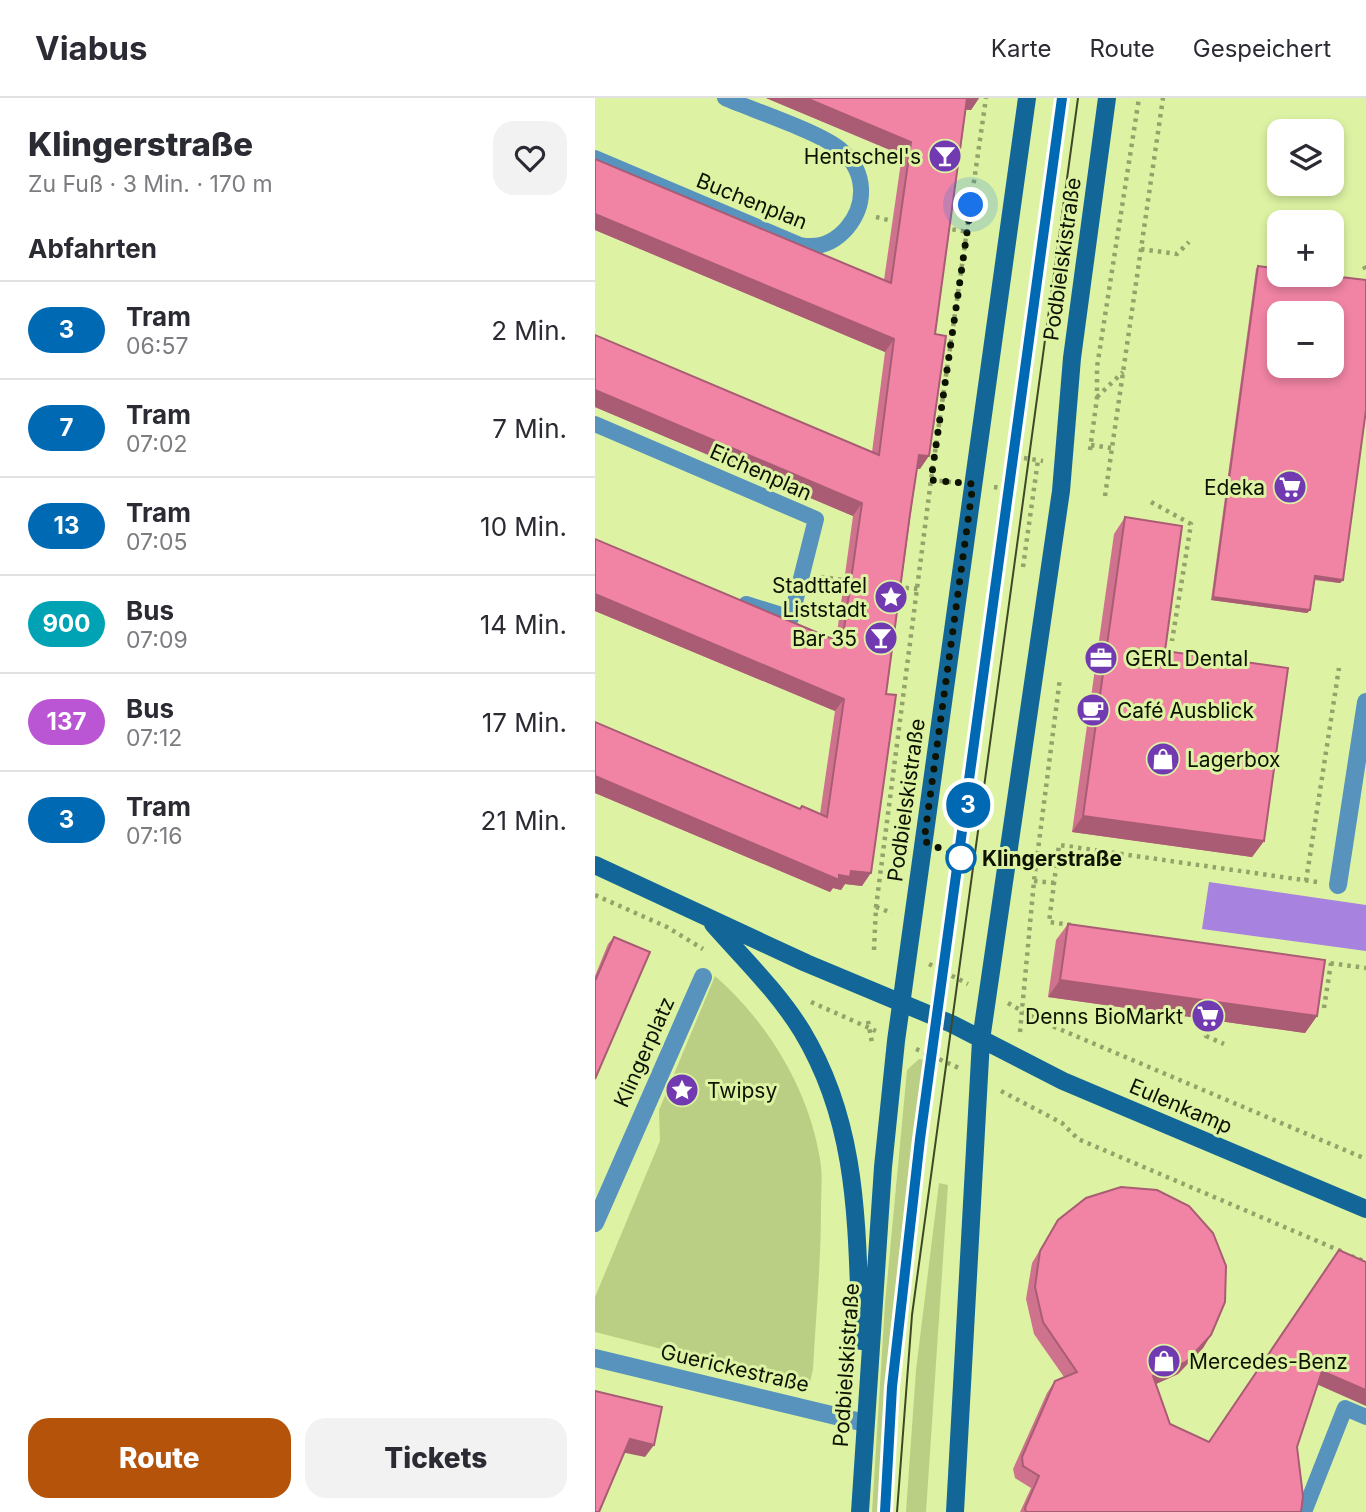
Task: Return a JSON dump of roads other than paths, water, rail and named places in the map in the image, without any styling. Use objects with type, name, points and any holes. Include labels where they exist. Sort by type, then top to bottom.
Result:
[{"type":"main road","name":"Podbielskistraße","points":[[860,1512],[883,1167],[896,1041],[1027,98]]},
{"type":"main road","name":"Podbielskistraße","points":[[955,1512],[981,1040],[1064,463],[1072,358],[1107,98]]},
{"type":"main road","points":[[595,864],[669,896],[709,919],[981,1040]]},
{"type":"main road","points":[[709,919],[801,1030],[824,1075],[842,1124],[853,1177],[865,1423]]},
{"type":"main road","name":"Eulenkamp","points":[[981,1040],[1063,1081],[1366,1209]]},
{"type":"street","points":[[1338,885],[1366,702]]},
{"type":"street","name":"Klingerplatz","points":[[595,1223],[703,977]]},
{"type":"street","name":"Guerickestraße","points":[[595,1358],[865,1423]]},
{"type":"lane","name":"Buchenplan","points":[[595,158],[800,245],[820,247],[842,234],[857,212],[860,202],[860,178],[852,161],[828,142],[725,98]]},
{"type":"lane","name":"Eichenplan","points":[[595,424],[816,519],[790,618],[734,600]]},
{"type":"lane","points":[[1304,1512],[1345,1408],[1366,1417]]},
{"type":"tram line","points":[[885,1512],[892,1387],[920,1139],[1062,98]]},
{"type":"tram line","name":"3","points":[[885,1512],[892,1387],[920,1139],[969,801],[1062,98]]},
{"type":"tram line","points":[[897,1512],[912,1315],[1078,98]]},
{"type":"place","name":"Hentschel's","points":[[945,156]]},
{"type":"place","name":"Edeka","points":[[1290,487]]},
{"type":"place","name":"Stadttafel Liststadt","points":[[891,597]]},
{"type":"place","name":"Bar 35","points":[[881,638]]},
{"type":"place","name":"GERL Dental","points":[[1101,658]]},
{"type":"place","name":"Café Ausblick","points":[[1093,710]]},
{"type":"place","name":"Lagerbox","points":[[1163,759]]},
{"type":"place","name":"Klingerstraße","points":[[961,858]]},
{"type":"place","name":"Denns BioMarkt","points":[[1208,1016]]},
{"type":"place","name":"Twipsy","points":[[682,1090]]},
{"type":"place","name":"Mercedes-Benz","points":[[1164,1361]]}]
